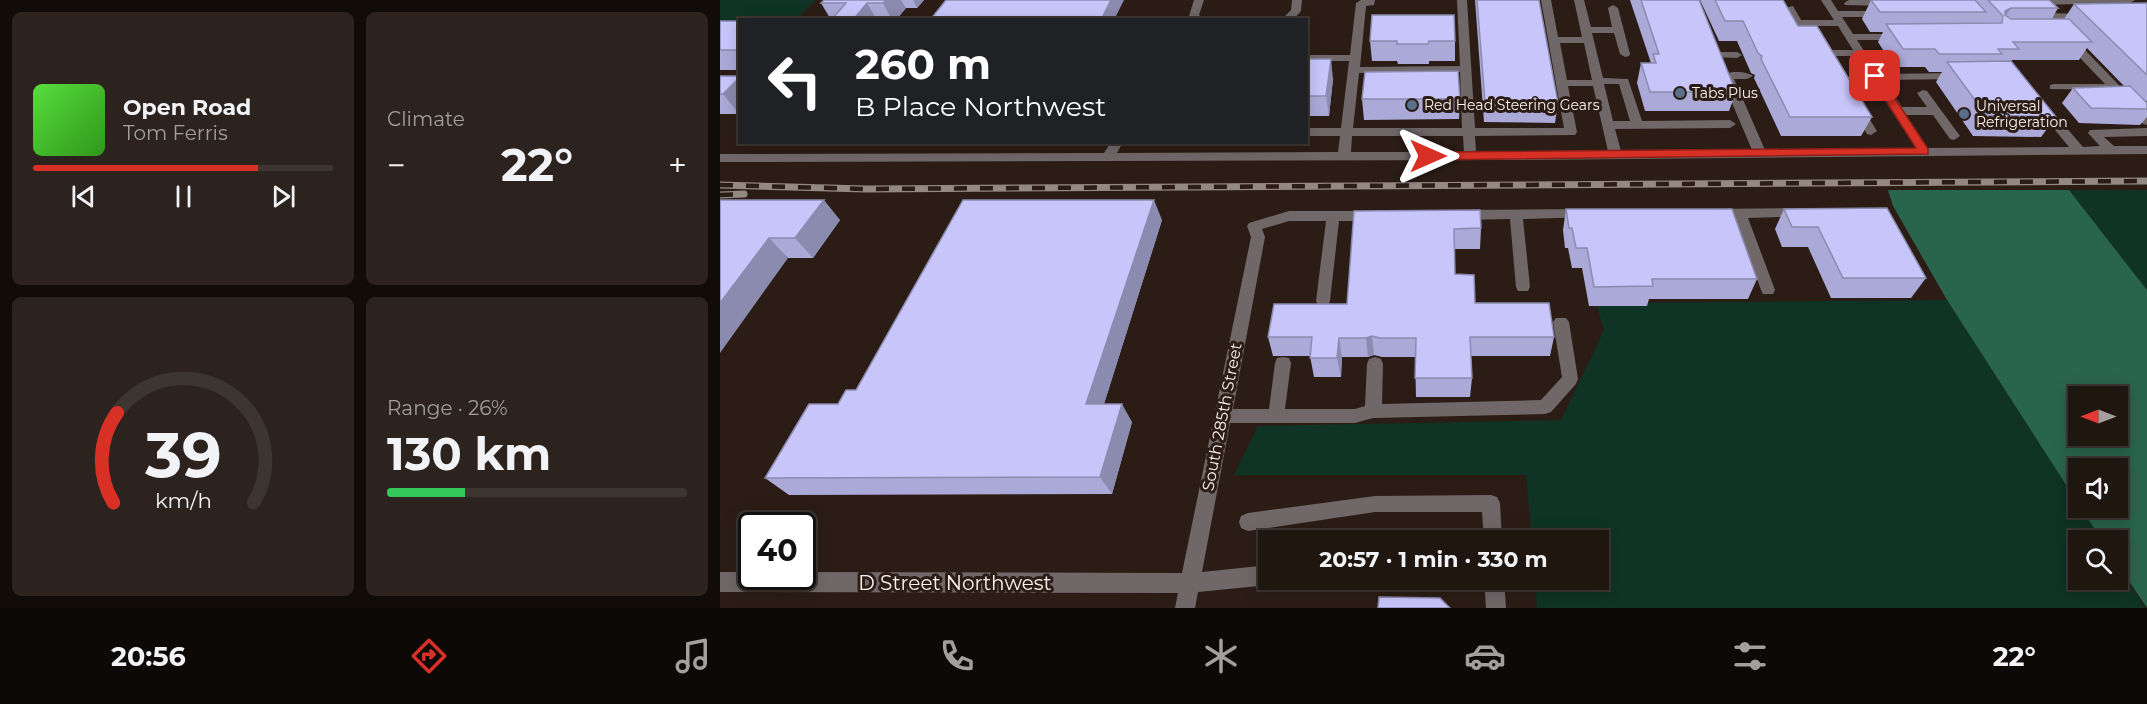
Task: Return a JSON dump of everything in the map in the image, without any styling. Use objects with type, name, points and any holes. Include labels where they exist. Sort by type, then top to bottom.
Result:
[{"type":"street","points":[[1196,18],[1199,0]]},
{"type":"street","points":[[1288,18],[1296,11],[1297,0]]},
{"type":"street","points":[[1344,156],[1361,3],[1370,3],[1370,0]]},
{"type":"street","points":[[1462,0],[1458,18],[1466,69],[1461,83],[1469,132],[1470,156]]},
{"type":"street","points":[[1308,132],[1570,132],[1545,0]]},
{"type":"street","points":[[1579,0],[1615,154]]},
{"type":"street","points":[[2025,2],[2130,0]]},
{"type":"street","points":[[1827,2],[1895,3]]},
{"type":"street","points":[[1827,2],[1924,151]]},
{"type":"street","points":[[1612,3],[1625,54]]},
{"type":"street","points":[[1789,8],[1807,39]]},
{"type":"street","points":[[1797,23],[1890,14]]},
{"type":"street","points":[[2091,16],[2046,16],[2147,121]]},
{"type":"street","points":[[1359,19],[1373,19]]},
{"type":"street","points":[[1554,40],[1618,30]]},
{"type":"street","points":[[2040,31],[2060,31]]},
{"type":"street","points":[[1850,37],[1907,37]]},
{"type":"street","points":[[1737,55],[1716,50],[1760,153]]},
{"type":"street","points":[[1834,73],[1822,53],[1860,53]]},
{"type":"street","points":[[1308,58],[1354,64],[1466,69]]},
{"type":"street","points":[[1727,76],[1748,76]]},
{"type":"street","points":[[1875,76],[1969,76]]},
{"type":"street","points":[[1562,83],[1624,81],[1637,125]]},
{"type":"street","points":[[2054,87],[2114,87]]},
{"type":"street","points":[[1923,93],[1954,136]]},
{"type":"street","points":[[1871,131],[1850,98],[1889,97]]},
{"type":"street","points":[[2037,101],[2079,150]]},
{"type":"street","points":[[1897,111],[1936,111]]},
{"type":"street","points":[[1608,125],[1730,124]]},
{"type":"street","points":[[2110,150],[2094,133],[2147,132]]},
{"type":"street","points":[[826,158],[836,144]]},
{"type":"street","points":[[1109,156],[1116,144]]},
{"type":"street","points":[[1207,156],[1210,144]]},
{"type":"street","points":[[720,158],[1470,156],[2147,150]]},
{"type":"street","points":[[1704,214],[1822,213]]},
{"type":"street","points":[[1447,215],[1598,214]]},
{"type":"street","points":[[1740,214],[1768,290]]},
{"type":"street","points":[[1323,301],[1333,216],[1390,215]]},
{"type":"street","points":[[1516,215],[1523,287]]},
{"type":"street","name":"South 285th Street","points":[[1185,608],[1258,237],[1254,226],[1289,216],[1333,216]]},
{"type":"street","points":[[1222,416],[1355,416],[1373,411],[1545,407],[1570,379],[1561,322]]},
{"type":"street","points":[[1276,416],[1283,363]]},
{"type":"street","points":[[1373,411],[1375,364]]},
{"type":"street","points":[[1248,522],[1375,504],[1491,503],[1492,530]]},
{"type":"street","name":"D Street Northwest","points":[[720,582],[1189,583],[1258,576]]},
{"type":"street","points":[[1495,590],[1496,608]]},
{"type":"green space","points":[[720,0],[816,0],[798,18],[738,18],[738,31],[720,31]]},
{"type":"green space","points":[[1888,190],[2069,190],[2147,290],[2147,608],[2128,580],[2128,530],[2095,530],[2087,518],[2128,518],[2128,458],[2068,458],[2068,488],[1947,300],[1893,206]]},
{"type":"green space","points":[[2069,190],[2147,190],[2147,290]]},
{"type":"green space","points":[[1947,300],[2068,487],[2068,518],[2088,518],[2096,530],[2068,530],[2068,590],[2128,590],[2128,581],[2145,608],[1537,608],[1536,590],[1609,590],[1609,530],[1531,530],[1526,475],[1234,475],[1258,426],[1561,420],[1604,330],[1596,303]]},
{"type":"building","points":[[824,0],[886,0],[883,3],[867,3],[855,18],[833,18],[846,3],[821,3]]},
{"type":"building","points":[[946,0],[1111,0],[1102,18],[932,18]]},
{"type":"building","points":[[1477,0],[1539,0],[1558,103],[1485,102]]},
{"type":"building","points":[[1641,0],[1699,0],[1736,92],[1650,92],[1641,63],[1656,63],[1653,54],[1659,54]]},
{"type":"building","points":[[1715,0],[1783,0],[1798,26],[1817,26],[1872,117],[1790,117],[1743,21],[1725,21]]},
{"type":"building","points":[[1871,0],[1975,0],[1986,12],[1880,12]]},
{"type":"building","points":[[1988,0],[2049,0],[2058,8],[2011,8],[2005,11],[2005,15],[2011,19],[2069,19],[2092,42],[2013,42],[2019,49],[1998,49],[2002,54],[1939,54],[1935,49],[1903,49],[1886,24],[2002,23],[2003,16]]},
{"type":"building","points":[[2147,3],[2147,75],[2074,4]]},
{"type":"building","points":[[1372,15],[1454,15],[1455,41],[1397,44],[1397,41],[1370,41]]},
{"type":"building","points":[[720,21],[738,21],[738,48],[720,50]]},
{"type":"building","points":[[1308,59],[1331,59],[1326,96],[1308,96]]},
{"type":"building","points":[[2011,61],[2056,117],[1986,115],[1947,62]]},
{"type":"building","points":[[1458,71],[1460,99],[1362,99],[1365,72]]},
{"type":"building","points":[[720,76],[738,76],[738,79],[723,94],[720,94]]},
{"type":"building","points":[[2130,86],[2147,103],[2147,109],[2091,108],[2073,88]]},
{"type":"building","points":[[720,200],[824,200],[795,238],[769,238],[720,303]]},
{"type":"building","points":[[963,200],[1154,200],[1086,404],[1122,404],[1100,477],[765,478],[809,404],[838,404],[846,390],[856,390]]},
{"type":"building","points":[[1887,208],[1926,278],[1843,278],[1818,227],[1792,227],[1784,209]]},
{"type":"building","points":[[1566,209],[1732,209],[1757,279],[1652,279],[1653,286],[1594,287],[1587,248],[1576,248],[1572,228],[1569,228]]},
{"type":"building","points":[[1480,210],[1481,228],[1454,229],[1455,274],[1474,275],[1475,303],[1549,303],[1554,337],[1470,337],[1472,378],[1415,378],[1416,338],[1372,336],[1339,338],[1337,358],[1310,358],[1312,337],[1268,337],[1274,304],[1347,304],[1354,211]]},
{"type":"building","points":[[1379,597],[1440,598],[1450,608],[1378,608]]},
{"type":"railway","points":[[720,185],[866,189],[2147,181]]},
{"type":"railway","points":[[720,195],[744,194]]},
{"type":"place","name":"Tabs Plus","points":[[1680,93]]},
{"type":"place","name":"Red Head Steering Gears","points":[[1412,105]]},
{"type":"place","name":"Universal Refrigeration","points":[[1964,114]]},
{"type":"route","points":[[1428,156],[1924,151],[1875,76]]}]
